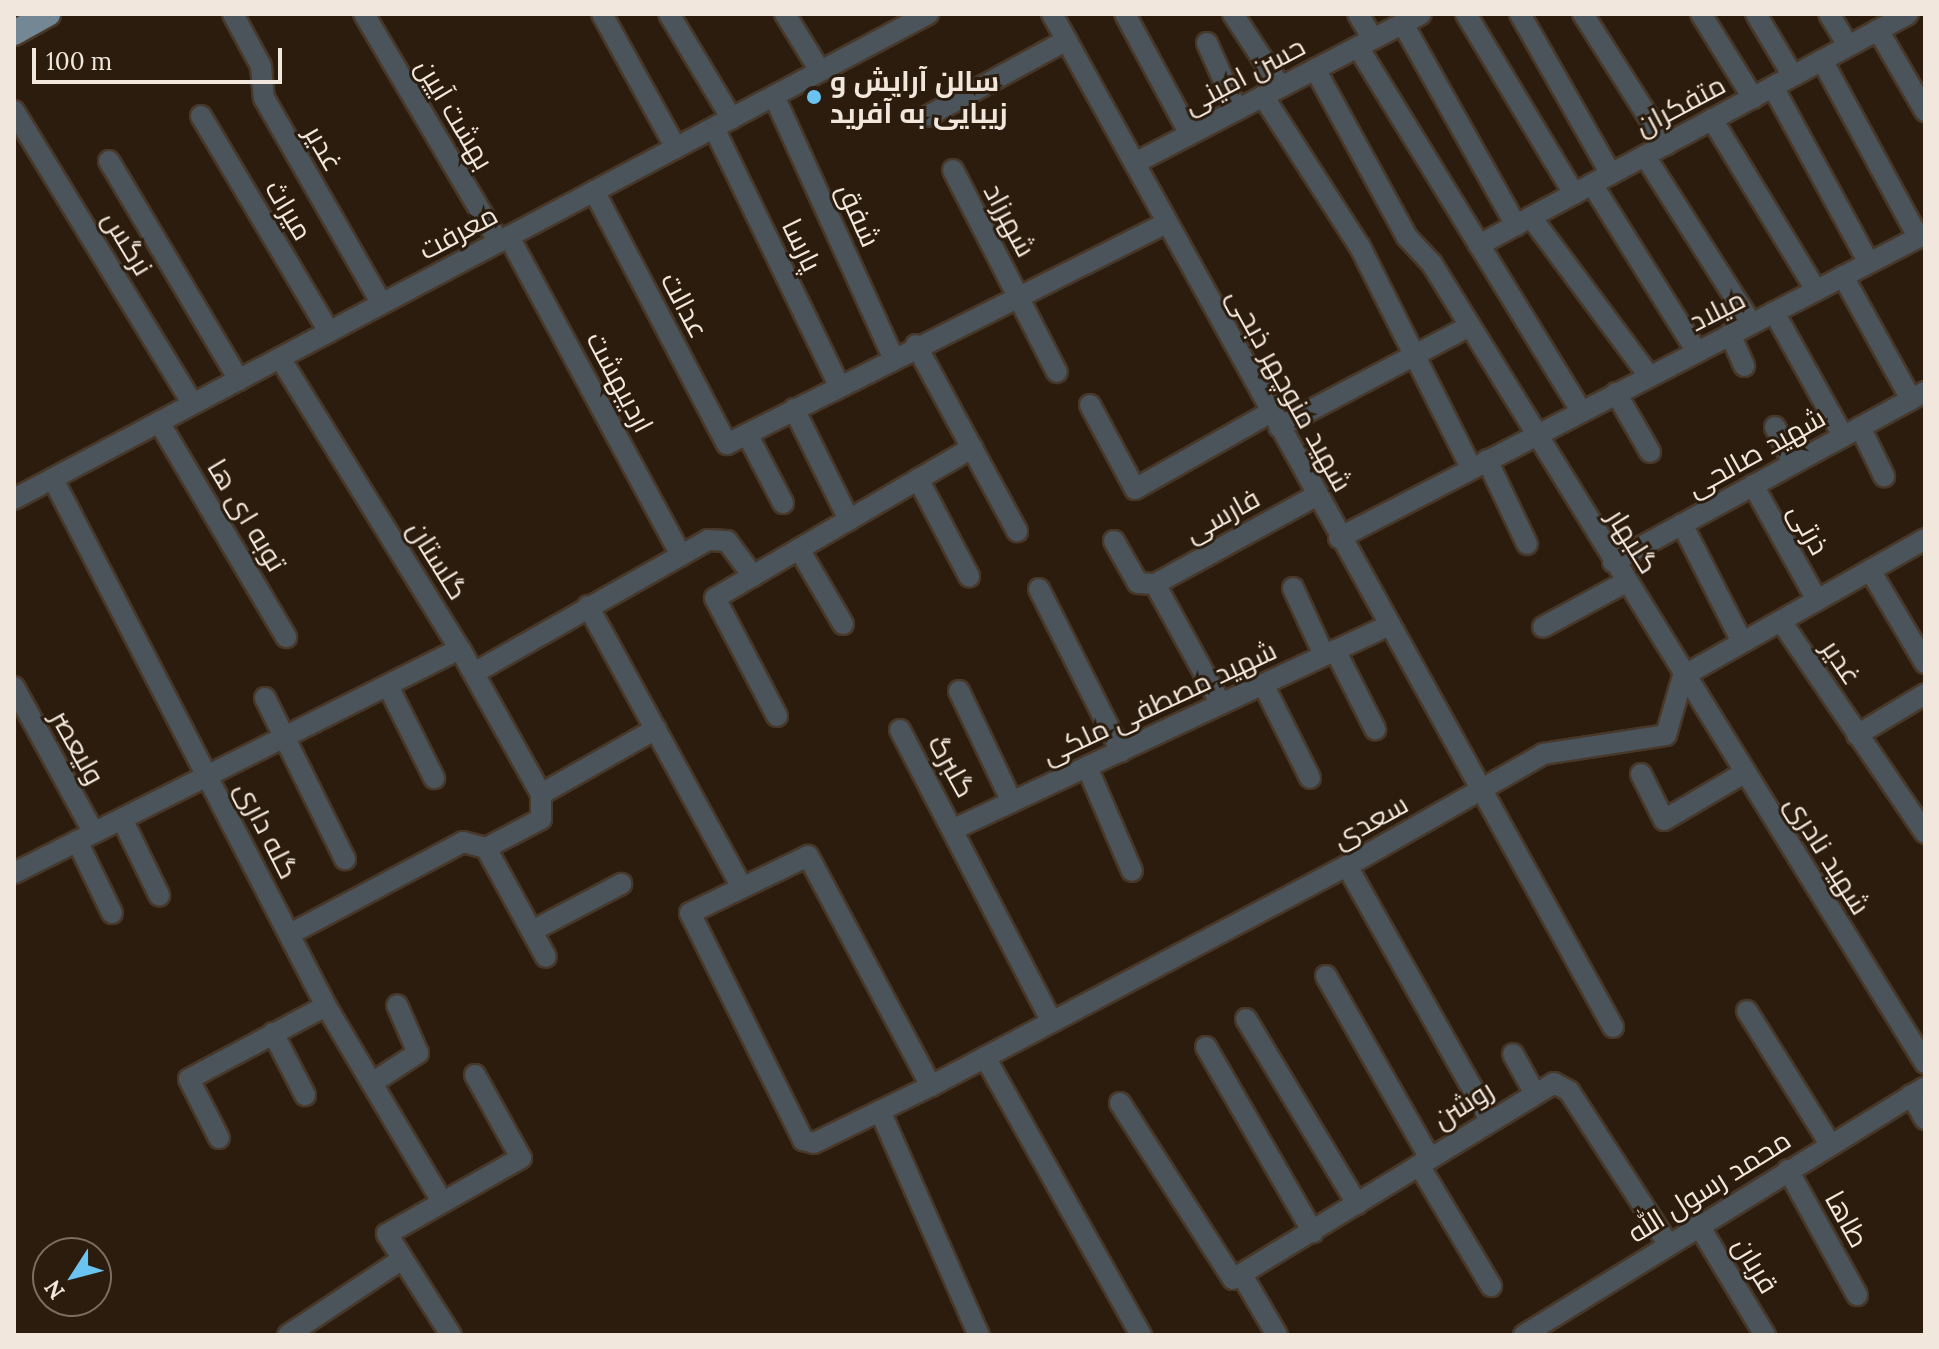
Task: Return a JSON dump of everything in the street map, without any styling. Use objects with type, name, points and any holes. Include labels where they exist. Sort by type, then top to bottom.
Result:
[{"type":"main road","points":[[14,33],[48,14]]},
{"type":"street","name":"غدیر","points":[[233,14],[261,66],[264,98],[382,304]]},
{"type":"street","name":"بهشت آیین","points":[[364,14],[504,239]]},
{"type":"street","points":[[602,14],[676,148]]},
{"type":"street","name":"پارسا","points":[[669,14],[723,123],[839,386]]},
{"type":"street","points":[[785,14],[820,71]]},
{"type":"street","name":"معرفت","points":[[20,496],[927,14]]},
{"type":"street","name":"شهید منوچهر ذبحی","points":[[1052,14],[1479,793],[1613,1027]]},
{"type":"street","points":[[1125,14],[1190,134]]},
{"type":"street","points":[[1233,14],[1272,91],[1360,247],[1415,358],[1527,544]]},
{"type":"street","points":[[1358,14],[1365,43],[1479,245],[1581,411]]},
{"type":"street","points":[[1466,14],[1697,352]]},
{"type":"street","points":[[1520,14],[1611,174]]},
{"type":"street","points":[[1583,14],[1666,145]]},
{"type":"street","points":[[1701,14],[1753,98]]},
{"type":"street","points":[[1756,14],[1793,76]]},
{"type":"street","points":[[1829,14],[1848,46]]},
{"type":"street","name":"متفکران","points":[[1479,245],[1908,14]]},
{"type":"street","points":[[1412,19],[1523,221],[1649,376]]},
{"type":"street","name":"حسن امینی","points":[[1135,163],[1412,19]]},
{"type":"street","points":[[1878,30],[1925,111]]},
{"type":"street","points":[[928,116],[1067,40]]},
{"type":"street","points":[[1207,43],[1237,110]]},
{"type":"street","points":[[1822,60],[1922,236]]},
{"type":"street","points":[[1315,69],[1407,237],[1432,264],[1535,435]]},
{"type":"street","points":[[1773,87],[1869,263]]},
{"type":"street","name":"شفق","points":[[774,96],[893,357]]},
{"type":"street","name":"نرگس","points":[[14,111],[193,404]]},
{"type":"street","name":"میراث","points":[[201,116],[329,332]]},
{"type":"street","points":[[1712,119],[1816,290]]},
{"type":"street","points":[[1645,156],[1751,323]]},
{"type":"street","points":[[109,161],[239,380]]},
{"type":"street","name":"شهرزاد","points":[[953,170],[1057,372]]},
{"type":"street","name":"عدالت","points":[[594,191],[727,444],[747,434]]},
{"type":"street","points":[[783,503],[747,434],[916,345],[1167,223]]},
{"type":"street","name":"میلاد","points":[[1339,538],[1922,236]]},
{"type":"street","name":"اردیبهشت","points":[[504,239],[681,555]]},
{"type":"street","points":[[1843,276],[1918,395]]},
{"type":"street","points":[[1774,312],[1851,432],[1884,476]]},
{"type":"street","points":[[1090,405],[1135,489],[1275,420],[1415,358],[1470,326]]},
{"type":"street","points":[[1730,334],[1744,366]]},
{"type":"street","points":[[916,345],[1017,531]]},
{"type":"street","name":"گلستان","points":[[280,358],[460,649],[541,794]]},
{"type":"street","points":[[1616,393],[1650,452]]},
{"type":"street","name":"شهید صالحی","points":[[1613,562],[1918,395]]},
{"type":"street","points":[[794,409],[849,520]]},
{"type":"street","name":"توبه ای ها","points":[[159,422],[286,637]]},
{"type":"street","points":[[1775,427],[1793,463]]},
{"type":"street","name":"گلبهار","points":[[1535,435],[1683,676]]},
{"type":"street","points":[[777,716],[715,598],[972,448]]},
{"type":"street","points":[[14,475],[20,496]]},
{"type":"street","name":"گله داری","points":[[53,479],[326,1006],[442,1201]]},
{"type":"street","points":[[918,479],[969,576]]},
{"type":"street","name":"ذرتی","points":[[1753,485],[1817,600]]},
{"type":"street","name":"فارسی","points":[[1155,584],[1316,496]]},
{"type":"street","points":[[1682,524],[1742,642]]},
{"type":"street","points":[[1683,676],[1925,539]]},
{"type":"street","points":[[474,673],[708,540],[727,541],[753,576]]},
{"type":"street","points":[[1114,541],[1138,583],[1155,584],[1221,704]]},
{"type":"street","points":[[799,549],[843,624]]},
{"type":"street","points":[[1870,570],[1925,663]]},
{"type":"street","points":[[1543,627],[1626,582]]},
{"type":"street","points":[[1293,588],[1375,729]]},
{"type":"street","points":[[1039,589],[1121,751]]},
{"type":"street","points":[[588,606],[740,884],[808,856],[931,1086]]},
{"type":"street","name":"غدیر","points":[[1781,621],[1925,833]]},
{"type":"street","name":"شهید مصطفی ملکی","points":[[954,829],[1387,626]]},
{"type":"street","points":[[14,873],[286,733],[389,688],[460,649]]},
{"type":"street","name":"شهید نادری","points":[[1683,676],[1925,1063]]},
{"type":"street","name":"سعدی","points":[[740,884],[693,909],[691,920],[808,1144],[931,1086],[1347,866],[1560,748],[1666,735],[1683,676]]},
{"type":"street","points":[[1263,684],[1310,778]]},
{"type":"street","name":"ولیعصر","points":[[14,687],[85,837],[112,913]]},
{"type":"street","points":[[389,688],[434,778]]},
{"type":"street","points":[[959,691],[1012,802]]},
{"type":"street","points":[[1857,735],[1925,694]]},
{"type":"street","points":[[265,698],[286,733],[345,859]]},
{"type":"street","points":[[290,934],[463,842],[486,848],[541,819],[541,794],[656,729]]},
{"type":"street","name":"گلبرگ","points":[[900,730],[1052,1022]]},
{"type":"street","points":[[1087,767],[1132,871]]},
{"type":"street","points":[[1641,774],[1664,820],[1744,773]]},
{"type":"street","points":[[122,819],[159,895]]},
{"type":"street","points":[[486,848],[546,957]]},
{"type":"street","points":[[1347,866],[1490,1120]]},
{"type":"street","points":[[532,931],[621,884]]},
{"type":"street","points":[[1326,976],[1491,1286]]},
{"type":"street","points":[[372,1083],[418,1053],[397,1005]]},
{"type":"street","points":[[219,1138],[189,1079],[326,1006]]},
{"type":"street","points":[[1747,1011],[1830,1144]]},
{"type":"street","points":[[1246,1019],[1357,1204]]},
{"type":"street","points":[[273,1033],[305,1095]]},
{"type":"street","points":[[1206,1047],[1313,1232]]},
{"type":"street","points":[[1513,1054],[1534,1092]]},
{"type":"street","points":[[985,1057],[1141,1335]]},
{"type":"street","points":[[451,1335],[387,1234],[521,1158],[475,1075]]},
{"type":"street","name":"روشن","points":[[1238,1278],[1534,1092],[1563,1083],[1668,1244]]},
{"type":"street","points":[[1918,1091],[1925,1119]]},
{"type":"street","name":"محمد رسول الله","points":[[1524,1335],[1698,1224],[1918,1091]]},
{"type":"street","points":[[1120,1103],[1277,1335]]},
{"type":"street","points":[[880,1111],[979,1335]]},
{"type":"street","name":"طاها","points":[[1788,1170],[1857,1295]]},
{"type":"street","name":"قربان","points":[[1698,1224],[1765,1335]]},
{"type":"street","points":[[288,1335],[401,1260]]},
{"type":"place","name":"سالن آرایش و زیبایی به آفرید","points":[[814,97]]}]
